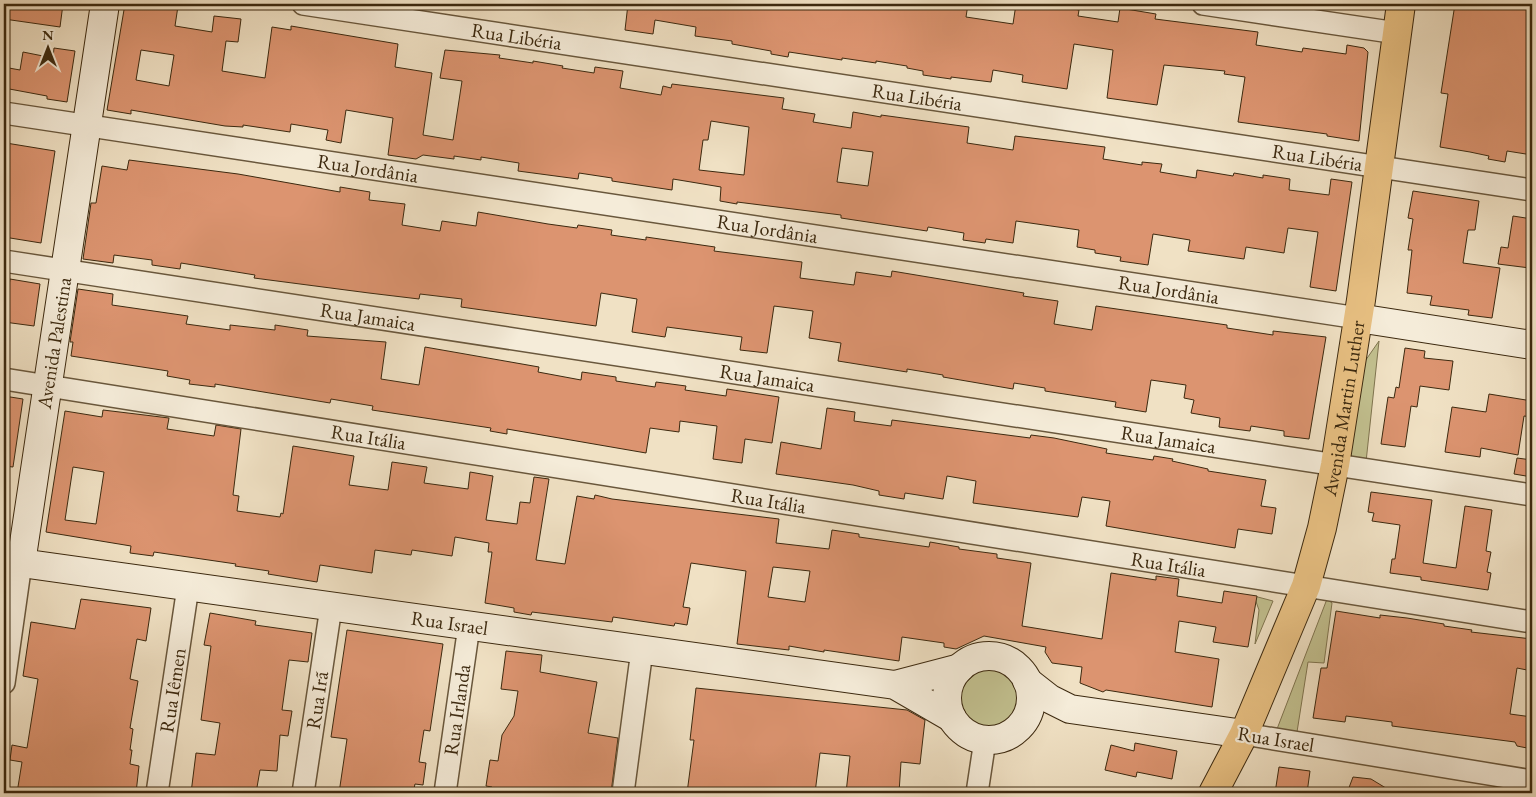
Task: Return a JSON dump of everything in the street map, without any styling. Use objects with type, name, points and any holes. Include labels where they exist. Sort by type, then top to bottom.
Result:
[{"type":"main road","name":"Avenida Martin Luther","points":[[1213,793],[1244,734],[1306,586],[1322,528],[1335,465],[1358,318],[1401,4]]},
{"type":"street","name":"Avenida Palestina","points":[[4,683],[12,562],[48,386],[105,4]]},
{"type":"street","name":"Rua Libéria","points":[[303,4],[1532,190]]},
{"type":"street","points":[[1203,4],[1397,34]]},
{"type":"street","name":"Rua Jordânia","points":[[4,113],[1532,345]]},
{"type":"street","name":"Rua Jamaica","points":[[4,261],[1532,495]]},
{"type":"street","name":"Rua Itália","points":[[4,379],[1532,622]]},
{"type":"street","name":"Rua Israel","points":[[12,562],[895,686],[952,718]]},
{"type":"street","name":"Rua Iêmen","points":[[157,793],[188,587]]},
{"type":"street","name":"Rua Irã","points":[[303,793],[331,606]]},
{"type":"street","name":"Rua Irlanda","points":[[445,793],[468,626]]},
{"type":"street","points":[[623,793],[642,650]]},
{"type":"street","points":[[991,657],[1012,664],[1027,681],[1031,700],[1027,716],[1020,726],[1004,737],[985,740],[963,731],[952,718],[947,700],[948,687],[960,668],[969,661],[991,657]]},
{"type":"street","name":"Rua Israel","points":[[895,686],[960,668]]},
{"type":"street","name":"Rua Israel","points":[[1027,681],[1050,699],[1070,709],[1244,734],[1532,781]]},
{"type":"street","points":[[977,793],[985,740]]},
{"type":"shaded area","points":[[1379,341],[1366,462],[1339,458],[1363,364]]},
{"type":"shaded area","points":[[1254,596],[1273,601],[1255,644],[1259,610]]},
{"type":"shaded area","points":[[1327,599],[1332,603],[1324,663],[1308,662],[1297,732],[1277,729]]},
{"type":"shaded area","points":[[991,663],[1004,665],[1014,673],[1022,683],[1024,696],[1022,709],[1014,719],[1004,727],[991,729],[978,727],[968,719],[960,709],[958,696],[960,683],[968,673],[978,665]]},
{"type":"building","points":[[4,4],[63,4],[60,27],[4,19]]},
{"type":"building","points":[[125,4],[178,6],[175,26],[212,32],[214,16],[241,19],[238,42],[226,41],[222,71],[265,78],[272,27],[291,30],[291,26],[398,44],[395,67],[432,73],[423,135],[453,140],[462,81],[440,78],[445,50],[500,55],[499,58],[533,63],[533,61],[594,73],[595,67],[623,71],[620,88],[661,95],[663,86],[671,88],[672,84],[784,98],[782,109],[815,114],[813,122],[851,128],[853,112],[881,117],[881,115],[969,127],[967,143],[1013,150],[1015,136],[1105,147],[1103,159],[1142,165],[1142,162],[1162,164],[1160,172],[1196,178],[1197,170],[1233,176],[1234,173],[1263,178],[1263,175],[1290,179],[1289,190],[1329,195],[1331,179],[1352,182],[1336,291],[1310,287],[1318,232],[1288,228],[1284,253],[1246,247],[1244,259],[1188,251],[1190,240],[1153,234],[1148,265],[1120,261],[1121,257],[1095,253],[1095,250],[1077,247],[1079,230],[1016,221],[1013,243],[986,239],[985,243],[963,240],[964,233],[928,227],[927,231],[841,218],[841,215],[720,201],[721,187],[673,179],[672,190],[612,181],[612,178],[579,173],[578,179],[518,171],[519,163],[481,157],[481,160],[454,156],[454,159],[423,155],[416,159],[388,155],[393,118],[346,110],[341,143],[326,140],[328,130],[291,124],[290,132],[243,125],[243,127],[225,126],[131,110],[131,114],[107,110]],"holes":[[[141,50],[174,55],[169,86],[136,80]],[[711,121],[749,127],[744,175],[699,170],[703,140],[708,140]],[[842,148],[873,152],[868,186],[837,182]]]},
{"type":"building","points":[[628,4],[968,4],[966,17],[1013,24],[1016,4],[1068,4],[1068,8],[1079,10],[1078,16],[1118,22],[1120,8],[1156,14],[1155,19],[1258,32],[1256,45],[1302,52],[1303,48],[1346,54],[1347,45],[1364,48],[1368,52],[1359,141],[1327,136],[1327,134],[1238,122],[1245,77],[1224,74],[1225,71],[1164,65],[1157,105],[1107,98],[1113,50],[1074,44],[1067,89],[1022,82],[1023,75],[993,70],[991,82],[951,77],[951,79],[923,75],[923,71],[907,68],[907,66],[876,61],[876,63],[842,58],[842,60],[789,52],[788,57],[771,54],[771,51],[732,44],[732,41],[695,36],[696,27],[655,20],[653,34],[625,30]]},
{"type":"building","points":[[1455,4],[1532,4],[1532,155],[1507,151],[1505,162],[1488,159],[1489,156],[1440,147],[1448,94],[1441,93]]},
{"type":"building","points":[[54,48],[75,51],[67,102],[47,99],[47,96],[4,88],[4,70],[8,71],[9,68],[20,70],[23,52],[53,58]]},
{"type":"building","points":[[6,143],[55,151],[41,243],[4,237]]},
{"type":"building","points":[[129,160],[238,174],[340,192],[340,187],[370,192],[369,200],[405,204],[402,225],[440,231],[442,221],[476,226],[478,212],[577,228],[578,225],[612,230],[611,235],[646,240],[646,237],[715,247],[714,251],[802,262],[800,278],[854,285],[856,272],[891,277],[892,271],[1024,293],[1023,296],[1058,301],[1054,324],[1092,330],[1096,306],[1227,325],[1227,328],[1273,335],[1273,331],[1326,337],[1309,439],[1284,436],[1284,431],[1251,426],[1250,431],[1219,427],[1220,418],[1191,413],[1194,400],[1184,398],[1186,385],[1151,380],[1146,412],[1115,407],[1116,402],[1045,391],[1045,388],[1014,383],[1013,389],[907,369],[907,372],[838,361],[841,343],[809,338],[813,311],[774,306],[767,353],[740,350],[742,337],[667,327],[665,337],[632,332],[637,299],[601,293],[596,326],[461,307],[462,299],[420,294],[419,299],[369,293],[254,278],[255,275],[181,263],[180,269],[152,265],[152,260],[114,255],[113,263],[83,259],[91,203],[96,203],[102,166],[127,170]]},
{"type":"building","points":[[1413,191],[1479,201],[1475,230],[1468,230],[1463,263],[1500,268],[1492,318],[1468,315],[1469,310],[1430,305],[1432,296],[1407,293],[1412,250],[1408,250],[1413,219],[1408,218]]},
{"type":"building","points":[[1513,216],[1532,219],[1528,252],[1532,252],[1530,268],[1498,264],[1501,247],[1508,248]]},
{"type":"building","points":[[10,279],[40,284],[34,326],[4,322]]},
{"type":"building","points":[[78,289],[113,294],[112,305],[188,316],[186,324],[230,330],[230,325],[275,330],[275,325],[308,330],[307,336],[386,342],[381,379],[419,385],[425,347],[539,367],[538,372],[581,380],[582,372],[616,377],[616,381],[655,387],[656,382],[686,386],[685,390],[726,396],[727,389],[779,397],[772,443],[745,439],[742,463],[713,459],[717,426],[680,421],[679,432],[650,428],[646,453],[507,429],[507,434],[490,431],[491,428],[372,410],[373,406],[331,399],[330,403],[215,384],[215,387],[189,384],[190,380],[167,376],[168,371],[71,356],[73,342],[70,342]]},
{"type":"building","points":[[1405,348],[1425,351],[1424,358],[1453,361],[1449,390],[1420,386],[1417,407],[1411,406],[1405,447],[1381,444],[1388,397],[1394,398],[1396,387],[1399,388]]},
{"type":"building","points":[[1489,394],[1532,401],[1532,417],[1524,416],[1518,455],[1481,448],[1480,457],[1445,452],[1452,407],[1486,412]]},
{"type":"building","points":[[4,396],[23,399],[13,467],[4,466]]},
{"type":"building","points":[[827,408],[855,412],[854,421],[891,426],[892,420],[1030,438],[1031,435],[1054,438],[1107,449],[1106,453],[1153,460],[1154,456],[1173,459],[1172,461],[1208,469],[1208,471],[1266,480],[1261,506],[1276,508],[1272,534],[1238,529],[1235,548],[1106,526],[1110,501],[1082,497],[1078,517],[973,503],[976,481],[947,476],[943,499],[905,493],[904,499],[879,495],[879,491],[853,485],[776,474],[781,442],[821,449]]},
{"type":"building","points":[[103,410],[169,418],[167,429],[214,436],[216,425],[241,429],[233,495],[239,496],[237,511],[280,517],[281,513],[283,514],[293,446],[354,456],[349,485],[388,490],[392,462],[427,467],[424,483],[468,489],[470,472],[493,476],[486,520],[517,524],[520,502],[530,503],[534,477],[549,479],[536,560],[565,564],[577,496],[594,499],[595,495],[612,499],[779,519],[776,543],[829,549],[832,530],[859,534],[859,537],[929,547],[930,542],[959,547],[959,549],[997,554],[997,558],[1031,563],[1022,626],[1102,639],[1111,573],[1156,580],[1156,576],[1179,579],[1177,596],[1222,603],[1224,591],[1257,596],[1248,647],[1213,642],[1216,627],[1179,621],[1175,652],[1219,659],[1212,707],[1106,690],[1103,692],[1080,683],[1082,667],[1052,663],[1045,652],[1046,647],[984,636],[956,649],[944,647],[944,643],[902,637],[899,661],[789,646],[789,650],[737,644],[746,571],[691,563],[683,607],[690,608],[687,625],[675,623],[674,626],[613,617],[612,622],[532,612],[531,615],[514,612],[514,608],[485,603],[492,552],[488,552],[489,543],[455,537],[452,556],[412,550],[411,555],[375,550],[372,573],[320,565],[317,582],[268,574],[269,571],[235,566],[236,564],[154,552],[153,556],[130,553],[131,546],[46,532],[65,411],[102,417]],"holes":[[[73,467],[104,472],[96,524],[65,520]],[[773,567],[810,571],[805,602],[768,597]]]},
{"type":"building","points":[[1517,458],[1532,460],[1532,477],[1514,474]]},
{"type":"building","points":[[1371,492],[1432,500],[1423,563],[1456,568],[1465,506],[1492,510],[1486,551],[1491,552],[1487,572],[1491,573],[1488,590],[1421,580],[1421,577],[1390,573],[1392,559],[1395,559],[1400,525],[1372,521],[1374,513],[1368,512]]},
{"type":"building","points":[[81,599],[151,608],[146,641],[137,639],[130,679],[138,681],[130,728],[133,729],[130,764],[139,766],[136,793],[92,793],[64,789],[63,793],[17,793],[22,762],[10,760],[12,745],[27,748],[38,679],[23,676],[31,622],[75,629]]},
{"type":"building","points":[[1336,611],[1380,618],[1380,615],[1407,618],[1472,630],[1471,632],[1532,639],[1532,671],[1517,668],[1510,714],[1532,717],[1532,749],[1517,746],[1515,742],[1392,726],[1392,722],[1346,716],[1345,722],[1313,718],[1321,668],[1327,668]]},
{"type":"building","points":[[210,613],[256,621],[255,625],[312,633],[308,662],[289,660],[282,710],[292,711],[288,736],[280,735],[277,771],[260,770],[256,793],[191,793],[196,753],[215,755],[220,723],[201,720],[211,646],[204,645]]},
{"type":"building","points":[[347,630],[443,644],[430,731],[424,730],[419,762],[426,763],[423,785],[415,784],[413,793],[339,793],[347,739],[331,737]]},
{"type":"building","points":[[506,651],[542,655],[540,672],[597,682],[588,733],[618,738],[611,793],[491,793],[492,787],[486,786],[490,760],[498,761],[502,735],[514,716],[518,691],[501,689]]},
{"type":"building","points":[[696,688],[907,710],[925,720],[920,764],[901,762],[899,793],[846,793],[850,756],[820,753],[815,793],[687,793],[694,740],[690,740]]},
{"type":"building","points":[[1135,743],[1177,751],[1172,779],[1137,772],[1136,777],[1105,770],[1111,745],[1134,751]]},
{"type":"building","points":[[1279,767],[1310,771],[1307,793],[1275,793]]},
{"type":"building","points":[[1353,777],[1371,779],[1394,793],[1347,793]]}]
